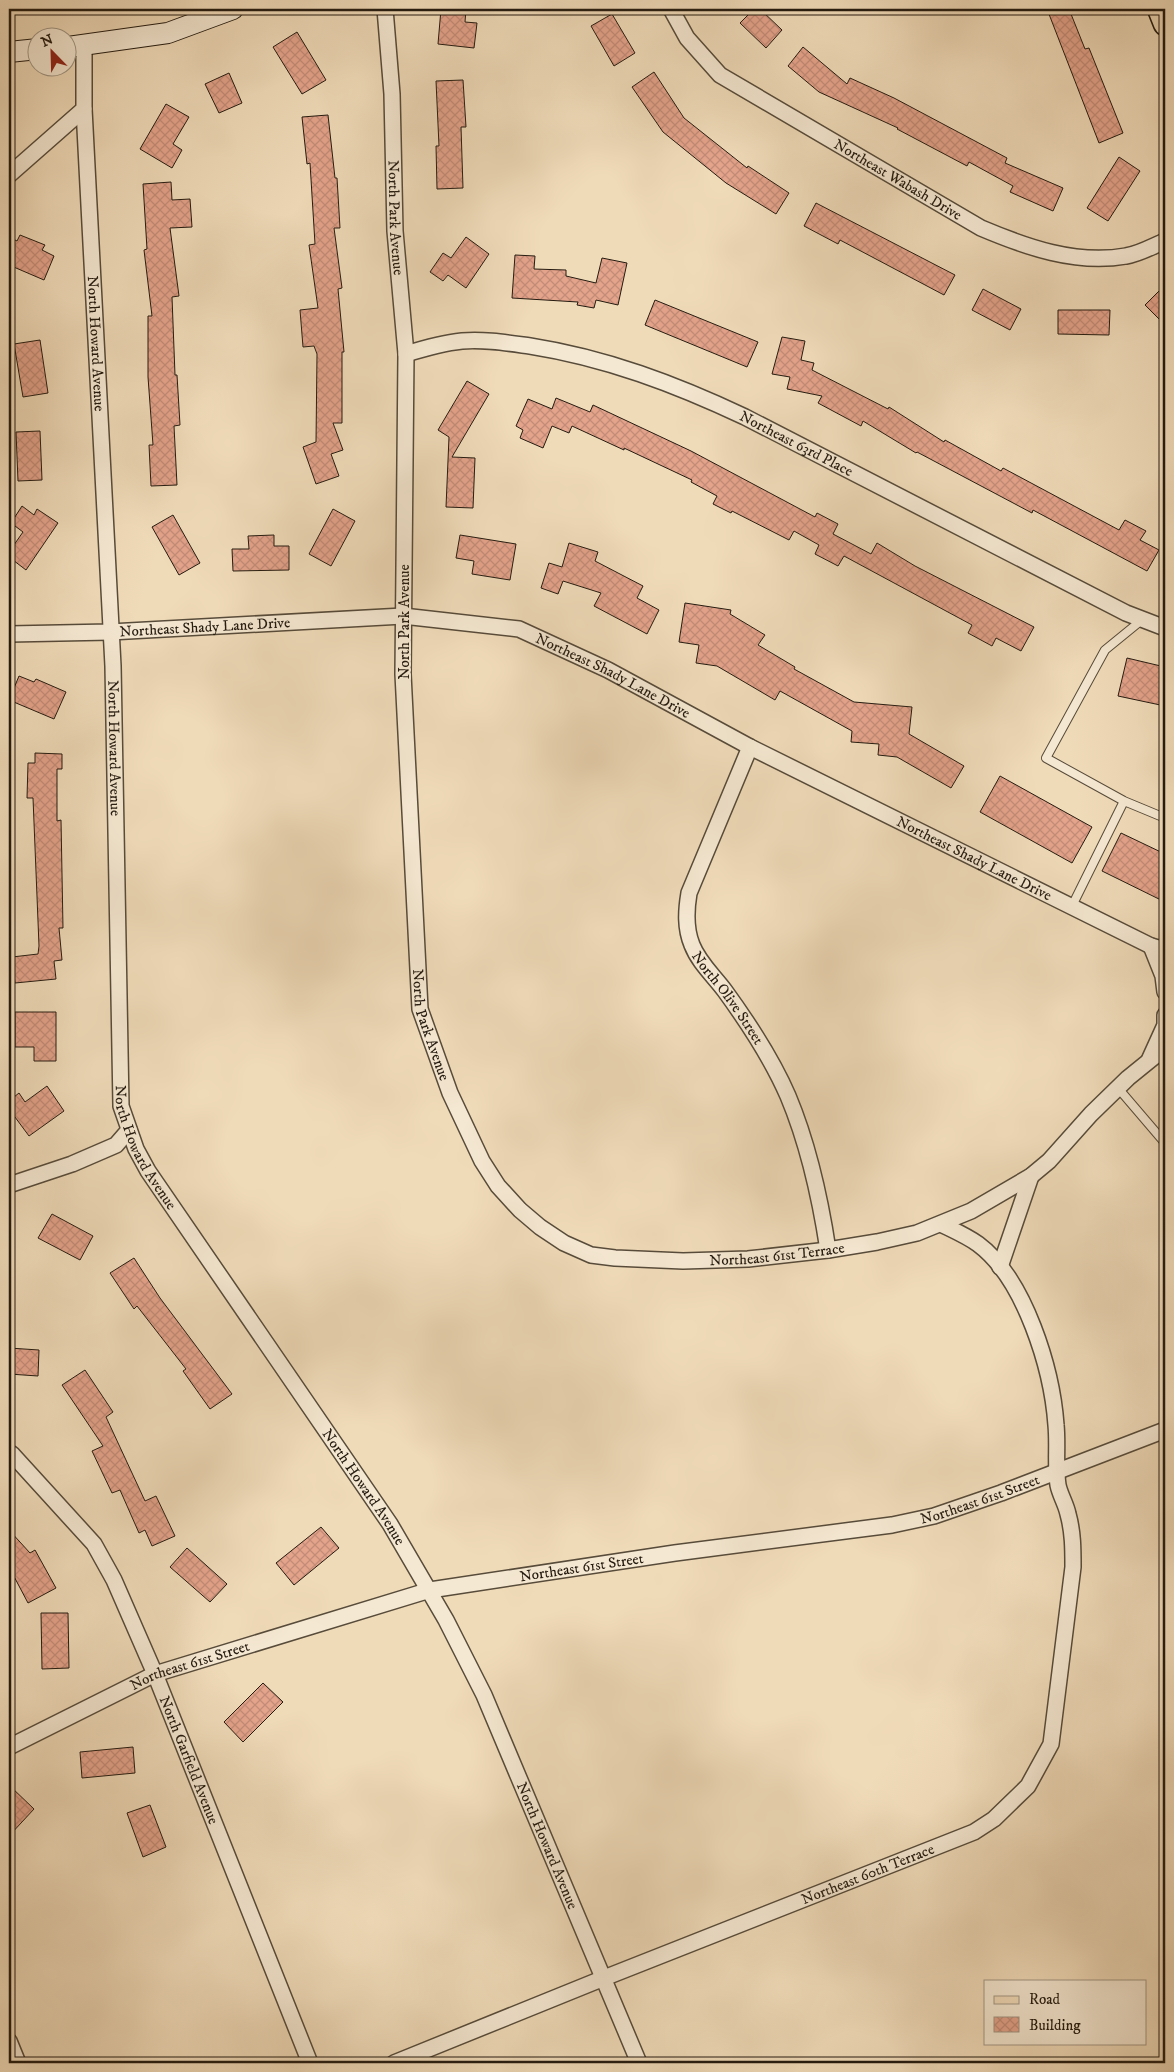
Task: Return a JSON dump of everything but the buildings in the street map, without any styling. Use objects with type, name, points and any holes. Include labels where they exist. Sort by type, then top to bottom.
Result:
[{"type":"main road","points":[[1159,9],[1165,24]]},
{"type":"street","points":[[78,46],[168,33],[233,9]]},
{"type":"street","name":"North Park Avenue","points":[[386,9],[392,94],[395,230],[406,354],[403,674],[420,1010],[450,1093],[482,1161],[498,1186],[520,1210]]},
{"type":"street","name":"Northeast Wabash Drive","points":[[671,9],[687,38],[720,75],[981,228],[1018,244],[1071,256],[1127,256],[1165,241]]},
{"type":"street","points":[[9,52],[28,50]]},
{"type":"street","name":"North Howard Avenue","points":[[78,62],[84,109],[113,676],[121,1106],[129,1130],[148,1171],[346,1458],[390,1524],[430,1590],[484,1695],[639,2063]]},
{"type":"street","points":[[9,176],[84,109]]},
{"type":"street","name":"Northeast 63rd Place","points":[[406,354],[438,345],[464,341],[505,343],[595,359],[639,372],[682,388],[745,417],[1126,613],[1165,628]]},
{"type":"street","name":"Northeast Shady Lane Drive","points":[[9,634],[110,632],[404,616],[519,629],[608,670],[750,747],[1158,948]]},
{"type":"street","name":"North Olive Street","points":[[750,747],[689,892],[686,918],[688,931],[697,955],[744,1018],[772,1063],[787,1096],[806,1146],[816,1180],[828,1250]]},
{"type":"street","points":[[1158,948],[1165,992]]},
{"type":"street","name":"Northeast 61st Terrace","points":[[1149,1060],[1164,1025],[1165,1015]]},
{"type":"street","name":"Northeast 61st Terrace","points":[[520,1210],[564,1243],[591,1255],[615,1258],[683,1261],[748,1259],[828,1250],[877,1242],[941,1224],[971,1211],[1031,1176],[1049,1161],[1091,1114],[1118,1088],[1165,1048]]},
{"type":"street","points":[[9,1185],[72,1164],[116,1145],[129,1130]]},
{"type":"street","points":[[1000,1267],[1031,1176]]},
{"type":"street","points":[[941,1224],[978,1243],[1000,1267],[1018,1293],[1035,1335],[1048,1379],[1056,1424],[1057,1470]]},
{"type":"street","name":"Northeast 61st Street","points":[[9,1747],[155,1674],[430,1590],[675,1553],[892,1526],[934,1516],[1001,1493],[1165,1430]]},
{"type":"street","name":"North Garfield Avenue","points":[[12,1454],[94,1544],[114,1580],[155,1674],[310,2063]]},
{"type":"street","name":"Northeast 60th Terrace","points":[[394,2063],[974,1832],[994,1819],[1013,1803],[1028,1786],[1051,1744],[1073,1567],[1073,1539],[1068,1512],[1058,1486],[1057,1470]]},
{"type":"street","points":[[9,2041],[18,2063]]},
{"type":"lane","points":[[1143,619],[1105,650],[1046,758],[1124,801],[1165,818]]},
{"type":"lane","points":[[1072,906],[1124,801]]},
{"type":"lane","points":[[1118,1088],[1165,1143]]}]
